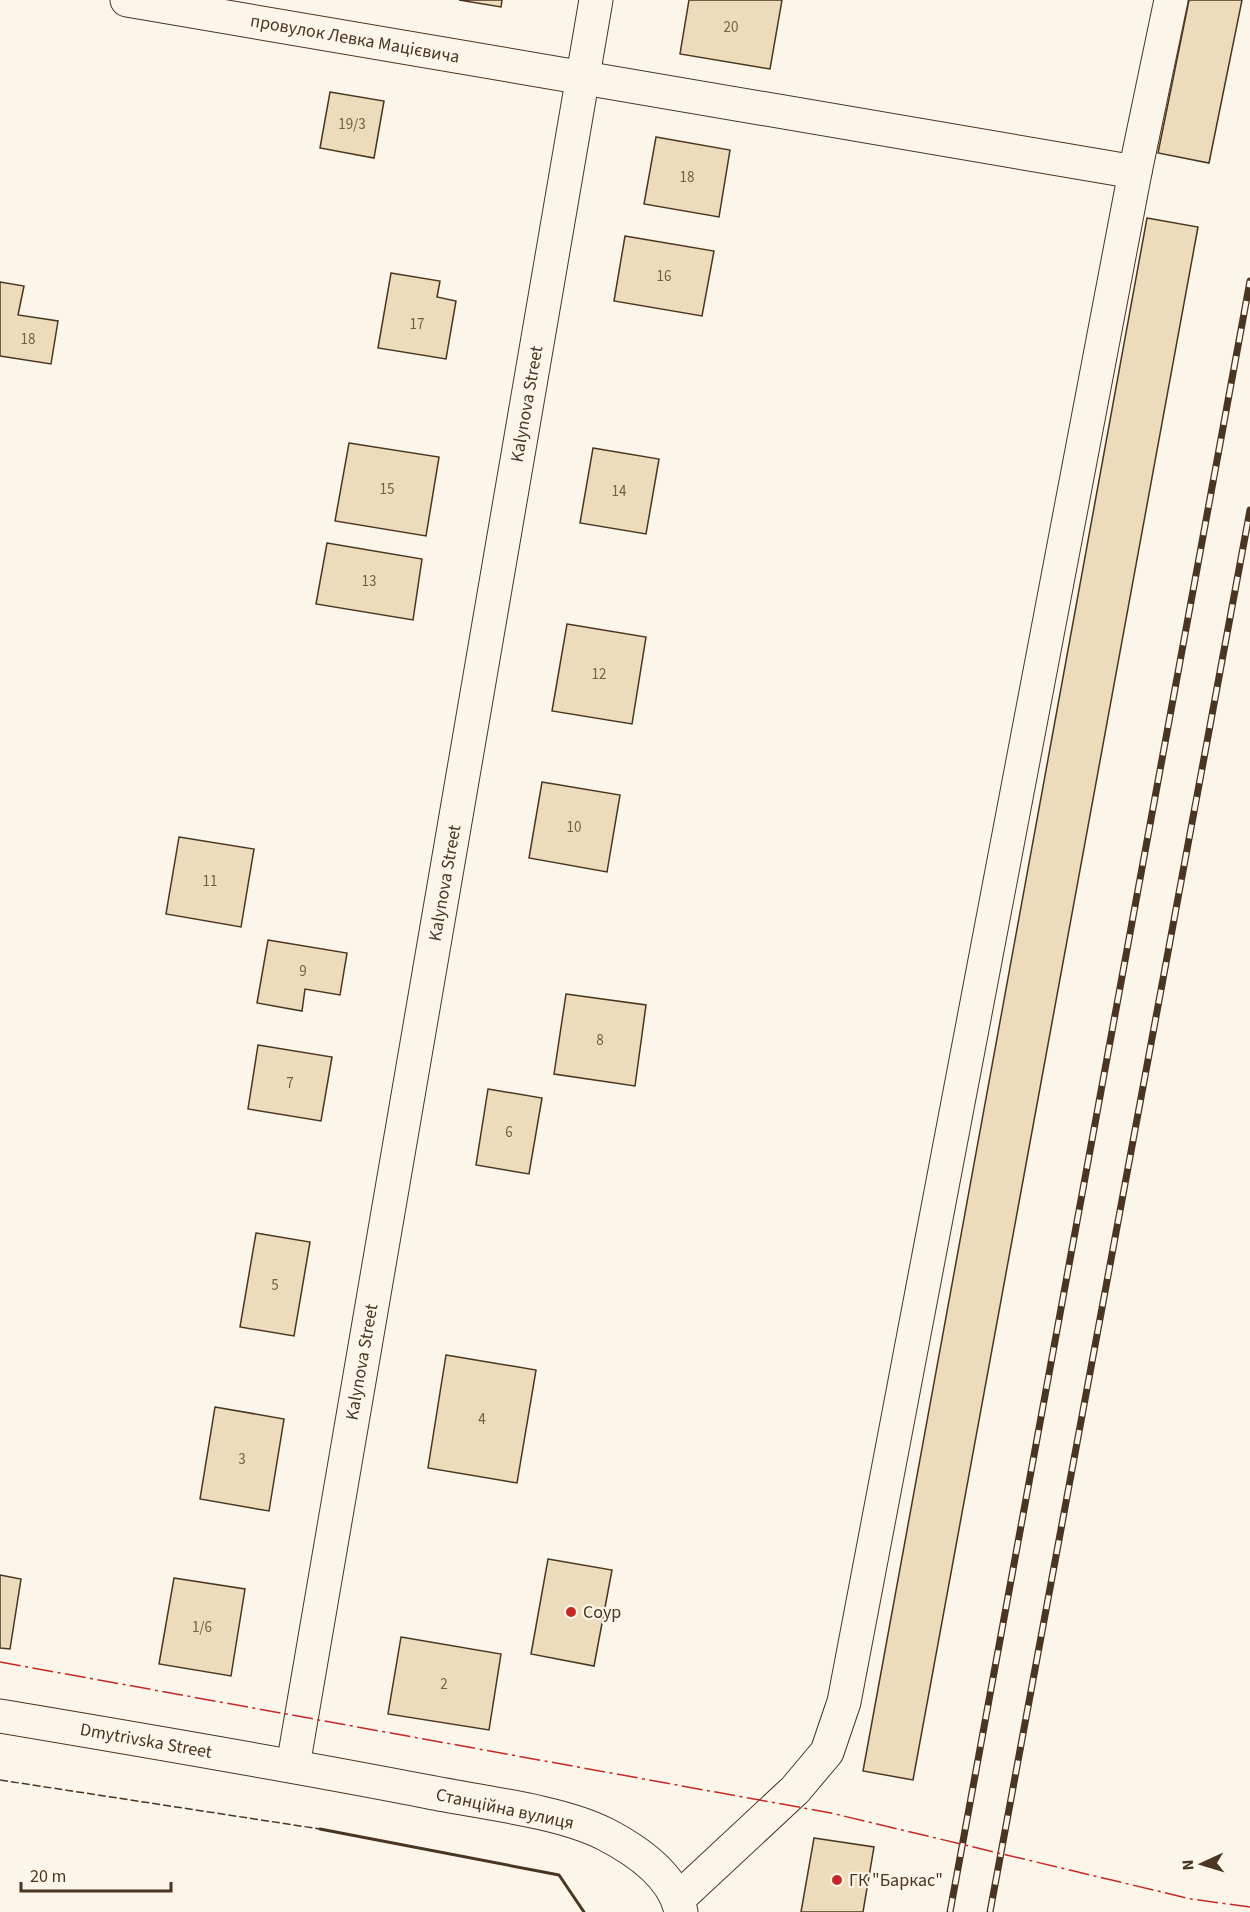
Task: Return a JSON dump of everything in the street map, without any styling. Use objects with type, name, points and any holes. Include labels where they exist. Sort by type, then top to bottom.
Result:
[{"type":"street","name":"провулок Левка Мацієвича","points":[[127,0],[1135,172]]},
{"type":"street","name":"Kalynova Street","points":[[293,1766],[596,0]]},
{"type":"street","points":[[680,1905],[808,1775],[827,1752],[844,1702],[1135,172],[1171,0]]},
{"type":"street","name":"Dmytrivska Street","points":[[0,1716],[293,1766]]},
{"type":"street","name":"Станційна вулиця","points":[[293,1766],[550,1816],[604,1833],[649,1861],[680,1905]]},
{"type":"building","points":[[459,0],[502,0],[501,7]]},
{"type":"building","points":[[689,0],[782,0],[770,69],[680,54]]},
{"type":"building","points":[[1189,0],[1242,0],[1209,163],[1158,153]]},
{"type":"building","points":[[330,92],[384,101],[374,158],[320,148]]},
{"type":"building","points":[[656,137],[730,150],[719,217],[644,204]]},
{"type":"building","points":[[1147,218],[1198,227],[913,1780],[863,1771]]},
{"type":"building","points":[[625,236],[714,251],[702,316],[614,301]]},
{"type":"building","points":[[391,273],[440,281],[437,297],[456,301],[446,359],[378,348]]},
{"type":"building","points":[[0,282],[24,286],[18,315],[58,321],[51,364],[0,356]]},
{"type":"building","points":[[349,443],[439,457],[426,536],[335,521]]},
{"type":"building","points":[[593,448],[659,459],[646,534],[580,523]]},
{"type":"building","points":[[327,543],[422,559],[413,620],[316,604]]},
{"type":"building","points":[[567,624],[646,637],[632,724],[552,711]]},
{"type":"building","points":[[542,782],[620,795],[607,872],[529,858]]},
{"type":"building","points":[[179,837],[254,849],[241,927],[166,914]]},
{"type":"building","points":[[268,940],[347,953],[340,995],[305,989],[302,1011],[257,1003]]},
{"type":"building","points":[[566,994],[646,1005],[635,1086],[554,1074]]},
{"type":"building","points":[[258,1045],[332,1057],[321,1121],[248,1109]]},
{"type":"building","points":[[488,1089],[542,1098],[529,1174],[476,1165]]},
{"type":"building","points":[[256,1233],[310,1242],[294,1336],[240,1327]]},
{"type":"building","points":[[446,1355],[536,1370],[517,1483],[428,1468]]},
{"type":"building","points":[[215,1407],[284,1419],[269,1511],[200,1499]]},
{"type":"building","name":"Соур","points":[[548,1559],[612,1570],[594,1666],[531,1654]]},
{"type":"building","points":[[0,1575],[21,1579],[10,1649],[0,1648]]},
{"type":"building","points":[[174,1578],[245,1589],[231,1676],[159,1664]]},
{"type":"building","points":[[401,1637],[501,1654],[489,1730],[388,1714]]},
{"type":"building","name":"ГК \"Баркас\"","points":[[814,1838],[874,1847],[863,1912],[801,1912]]},
{"type":"railway","points":[[950,1912],[1250,281]]},
{"type":"railway","points":[[990,1912],[1250,510]]},
{"type":"fence","points":[[0,1780],[320,1829]]},
{"type":"wall","points":[[320,1829],[559,1875],[584,1912]]},
{"type":"power","points":[[0,1662],[831,1813],[1191,1899],[1250,1907]]},
{"type":"place","name":"Соур","points":[[571,1612]]},
{"type":"place","name":"ГК \"Баркас\"","points":[[837,1880]]}]
